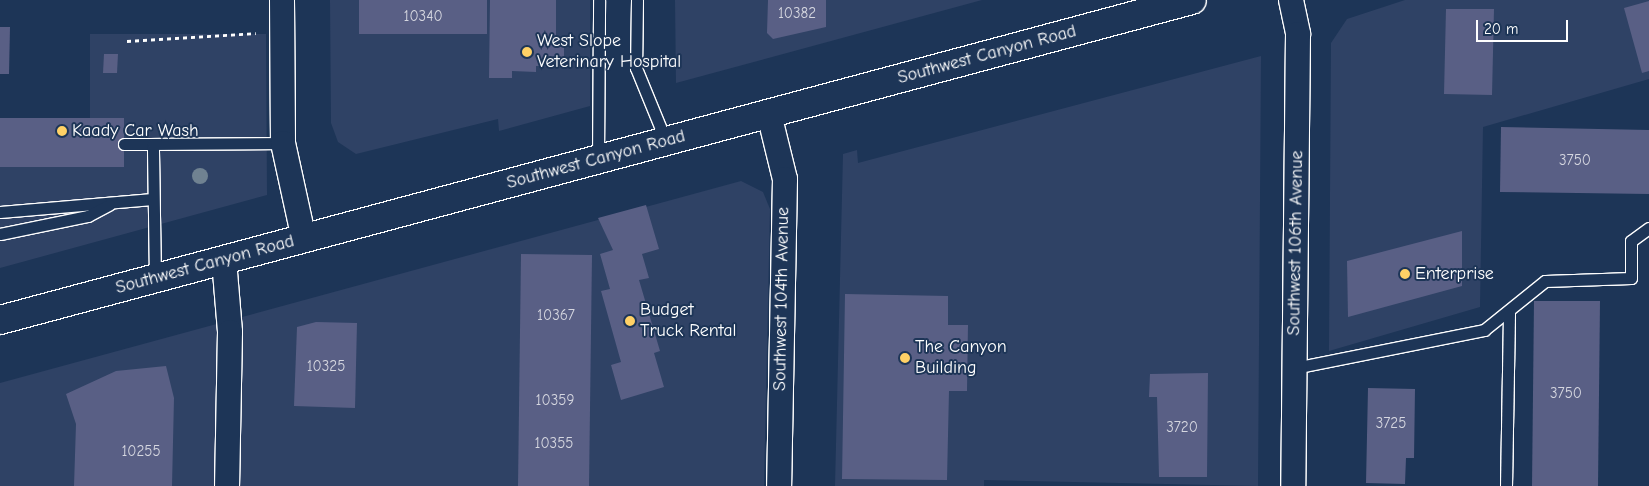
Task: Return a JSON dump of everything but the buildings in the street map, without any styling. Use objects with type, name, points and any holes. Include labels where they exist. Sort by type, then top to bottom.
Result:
[{"type":"main road","name":"Southwest Canyon Road","points":[[0,320],[1192,0]]},
{"type":"street","points":[[282,0],[282,143],[304,239]]},
{"type":"street","name":"Southwest 106th Avenue","points":[[1291,0],[1298,34],[1293,486]]},
{"type":"street","name":"Southwest 104th Avenue","points":[[768,114],[785,179],[779,486]]},
{"type":"street","points":[[224,260],[230,332],[227,486]]},
{"type":"lane","points":[[598,159],[599,0]]},
{"type":"lane","points":[[637,0],[636,68],[666,141]]},
{"type":"lane","points":[[124,144],[282,143]]},
{"type":"lane","points":[[153,144],[152,199],[155,278]]},
{"type":"lane","points":[[0,212],[152,199]]},
{"type":"lane","points":[[0,234],[88,216],[115,202]]},
{"type":"lane","points":[[1294,368],[1484,330],[1509,312],[1545,281],[1631,278],[1631,241],[1649,228]]},
{"type":"lane","points":[[1506,486],[1509,312]]},
{"type":"path","points":[[127,41],[262,33]]},
{"type":"shaded area","points":[[330,0],[590,0],[590,106],[499,131],[498,119],[356,154],[338,142],[331,123]]},
{"type":"shaded area","points":[[675,0],[982,0],[676,83]]},
{"type":"shaded area","points":[[1405,0],[1649,0],[1649,79],[1483,127],[1480,307],[1329,351],[1331,43],[1347,19]]},
{"type":"shaded area","points":[[90,34],[266,34],[267,195],[0,268],[0,125],[90,126]]},
{"type":"shaded area","points":[[1261,56],[1258,486],[984,480],[984,486],[835,486],[843,154],[857,150],[858,163]]},
{"type":"shaded area","points":[[741,181],[763,192],[770,209],[764,486],[0,486],[0,383]]},
{"type":"place","name":"West Slope Veterinary Hospital","points":[[527,52]]},
{"type":"place","name":"Kaady Car Wash","points":[[62,131]]},
{"type":"place","name":"Enterprise","points":[[1405,274]]},
{"type":"place","name":"Budget Truck Rental","points":[[630,321]]},
{"type":"place","name":"The Canyon Building","points":[[905,358]]}]
